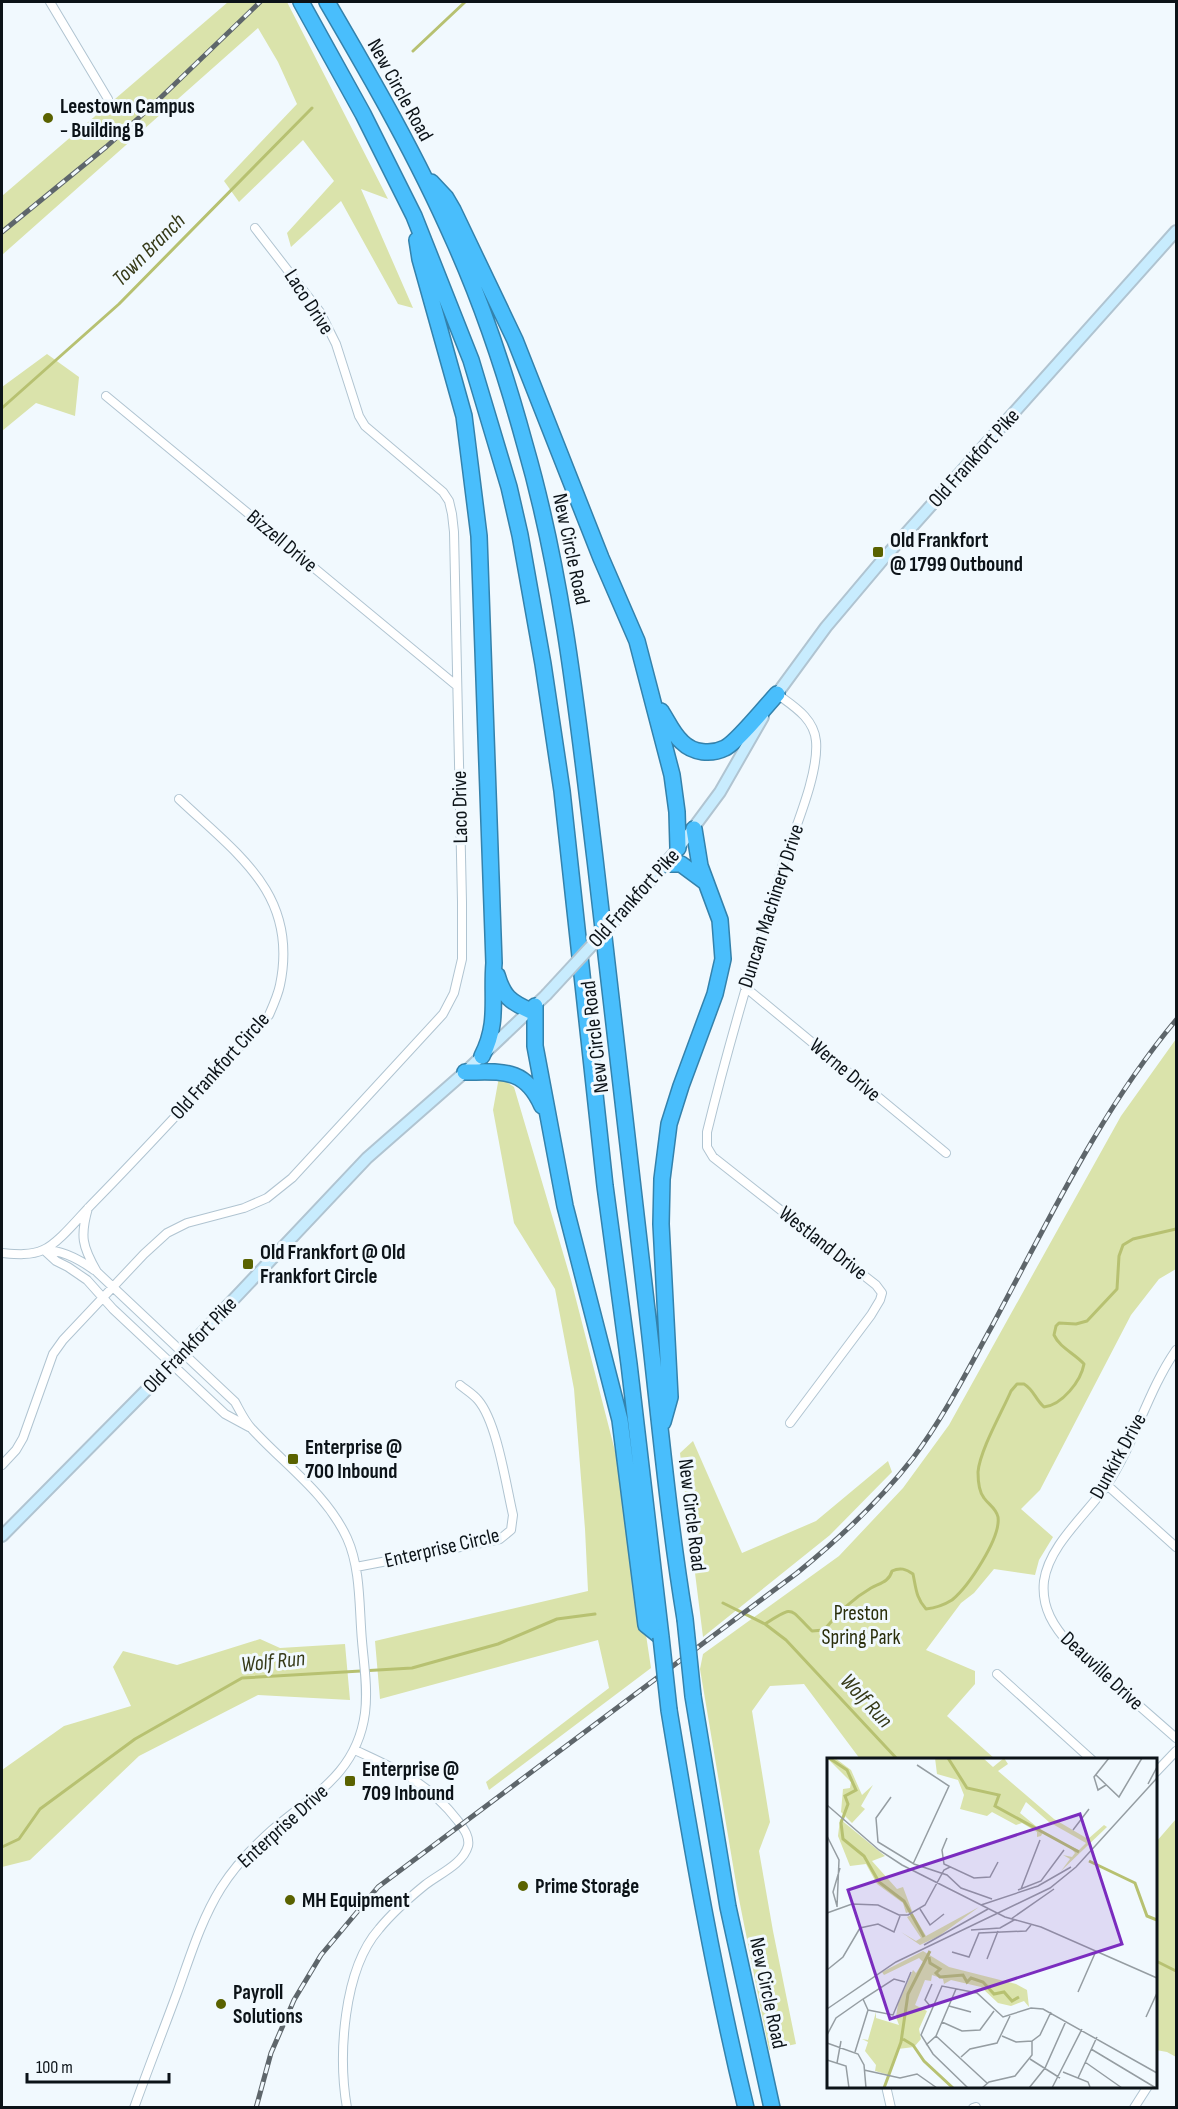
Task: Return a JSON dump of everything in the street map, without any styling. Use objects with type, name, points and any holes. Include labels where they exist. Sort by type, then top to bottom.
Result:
[{"type":"highway","name":"New Circle Road","points":[[327,2],[422,174],[467,272],[498,358],[528,455],[558,582],[579,726],[693,1696],[728,1907],[772,2108]]},
{"type":"highway","name":"New Circle Road","points":[[305,7],[363,114],[414,216],[471,360],[509,487],[533,601],[562,791],[607,1197],[629,1364],[669,1710],[716,1979],[746,2108]]},
{"type":"highway","points":[[422,174],[446,198],[453,210],[515,340],[636,640],[672,775],[677,812],[678,848]]},
{"type":"highway","points":[[414,216],[420,259],[464,416],[479,536],[494,963],[493,1026],[490,1041],[482,1056]]},
{"type":"highway","points":[[654,702],[676,736],[692,749],[704,753],[720,750],[730,745],[777,694]]},
{"type":"highway","points":[[661,1431],[670,1397],[661,1224],[662,1179],[668,1134],[681,1086],[715,994],[723,965],[720,920],[699,860],[694,829]]},
{"type":"highway","points":[[666,864],[681,864],[706,883]]},
{"type":"highway","points":[[494,963],[503,994],[518,1006],[538,1004],[535,1046],[547,1117],[565,1206],[620,1420],[646,1625],[661,1637]]},
{"type":"highway","points":[[465,1072],[500,1072],[525,1080],[536,1091],[547,1117]]},
{"type":"main road","name":"Old Frankfort Pike","points":[[2,1536],[183,1353],[367,1158],[538,1004],[642,891],[694,829],[720,792],[777,694],[826,627],[885,557],[1175,234]]},
{"type":"street","points":[[50,2],[108,99]]},
{"type":"street","name":"Laco Drive","points":[[2,1465],[23,1438],[53,1354],[103,1297],[167,1233],[187,1223],[244,1208],[275,1193],[292,1178],[448,1007],[458,982],[462,959],[457,686],[454,532],[449,501],[433,482],[365,426],[359,416],[336,344],[320,312],[255,228]]},
{"type":"street","name":"Bizzell Drive","points":[[106,396],[457,686]]},
{"type":"street","name":"Duncan Machinery Drive","points":[[707,1132],[745,987],[802,808],[816,754],[813,726],[805,715],[777,694]]},
{"type":"street","name":"Old Frankfort Circle","points":[[44,1250],[88,1208],[269,1015],[280,987],[283,965],[282,932],[268,891],[252,868],[179,799]]},
{"type":"street","name":"Werne Drive","points":[[745,987],[946,1153]]},
{"type":"street","name":"Westland Drive","points":[[707,1132],[707,1147],[713,1157],[876,1285],[882,1293],[871,1315],[790,1423]]},
{"type":"street","points":[[88,1208],[83,1227],[84,1247],[97,1272]]},
{"type":"street","points":[[44,1250],[50,1257],[87,1280],[103,1297]]},
{"type":"street","points":[[2,1253],[17,1254],[54,1250],[65,1253],[97,1272]]},
{"type":"street","name":"Enterprise Drive","points":[[97,1272],[235,1402],[250,1427],[322,1498],[336,1517],[348,1540],[356,1568],[366,1682],[365,1716],[355,1750],[339,1775],[254,1847],[221,1888],[196,1940],[134,2108]]},
{"type":"street","name":"Enterprise Drive","points":[[103,1297],[225,1414],[250,1427]]},
{"type":"street","name":"Dunkirk Drive","points":[[1052,1558],[1107,1485],[1176,1350]]},
{"type":"street","name":"Enterprise Circle","points":[[356,1568],[500,1539],[511,1530],[513,1515],[492,1427],[486,1411],[477,1399],[460,1386]]},
{"type":"street","points":[[1107,1485],[1176,1547]]},
{"type":"street","name":"Deauville Drive","points":[[1052,1558],[1045,1578],[1044,1592],[1050,1618],[1057,1631],[1176,1738]]},
{"type":"street","points":[[997,1674],[1090,1758]]},
{"type":"street","points":[[347,2108],[342,2079],[343,2041],[352,1989],[363,1953],[378,1929],[426,1885],[458,1861],[468,1844],[468,1836],[463,1828],[417,1780],[355,1750]]},
{"type":"street","points":[[1157,1770],[1176,1751]]},
{"type":"street","points":[[886,2088],[891,2108]]},
{"type":"street","points":[[1134,2108],[1147,2088]]},
{"type":"green space","points":[[228,2],[287,2],[388,199],[361,189],[413,308],[398,304],[341,201],[291,247],[287,233],[334,181],[303,140],[239,202],[224,181],[297,104],[278,62],[258,28],[2,255],[2,196]]},
{"type":"green space","points":[[47,354],[79,377],[75,416],[36,403],[2,431],[2,387]]},
{"type":"green space","name":"Preston Spring Park","points":[[1176,1039],[1176,1269],[1159,1279],[1131,1315],[1040,1490],[1021,1509],[1053,1537],[1039,1560],[1035,1575],[994,1569],[974,1593],[961,1603],[926,1650],[975,1671],[975,1684],[947,1716],[994,1758],[859,1758],[804,1684],[770,1686],[752,1711],[770,1822],[759,1851],[796,2044],[769,2050],[737,1889],[700,1669],[703,1654],[839,1556],[903,1488],[949,1425],[1121,1116]]},
{"type":"green space","points":[[499,1077],[514,1087],[571,1280],[623,1482],[651,1668],[489,1790],[486,1782],[609,1688],[598,1640],[380,1699],[375,1641],[588,1591],[574,1389],[555,1289],[514,1223],[493,1110]]},
{"type":"green space","points":[[693,1441],[742,1553],[816,1521],[888,1461],[892,1472],[830,1535],[703,1637],[680,1453]]},
{"type":"green space","points":[[260,1639],[280,1648],[345,1644],[350,1700],[258,1695],[139,1756],[30,1860],[2,1867],[2,1770],[64,1726],[131,1706],[113,1667],[123,1651],[177,1665]]},
{"type":"green space","points":[[1176,1819],[1176,2057],[1157,2050],[1157,1841]]},
{"type":"waterway","name":"Town Branch","points":[[413,51],[465,2]]},
{"type":"waterway","name":"Town Branch","points":[[2,408],[119,304],[312,108]]},
{"type":"waterway","points":[[765,1624],[782,1614],[791,1612],[812,1631],[824,1630],[851,1602],[886,1580],[892,1571],[898,1569],[913,1574],[918,1597],[926,1609],[939,1606],[959,1594],[982,1562],[998,1526],[997,1514],[981,1493],[978,1472],[987,1442],[1011,1391],[1017,1384],[1024,1384],[1044,1407],[1064,1397],[1075,1385],[1084,1364],[1057,1340],[1054,1335],[1056,1326],[1059,1323],[1076,1324],[1087,1321],[1117,1289],[1119,1256],[1123,1245],[1133,1239],[1176,1229]]},
{"type":"waterway","name":"Wolf Run","points":[[723,1603],[765,1624],[786,1640],[896,1758]]},
{"type":"waterway","name":"Wolf Run","points":[[2,1847],[19,1839],[40,1809],[135,1739],[242,1678],[412,1668],[498,1644],[557,1619],[595,1614]]},
{"type":"waterway","name":"Wolf Run","points":[[1157,1962],[1176,1971]]},
{"type":"railway","points":[[2,232],[106,147],[152,106],[260,2]]},
{"type":"railway","points":[[256,2108],[271,2053],[294,2000],[321,1955],[378,1887],[797,1573],[887,1490],[913,1458],[955,1394],[1099,1129],[1149,1055],[1176,1020]]},
{"type":"place","name":"Leestown Campus - Building B","points":[[48,118]]},
{"type":"place","name":"Old Frankfort @ 1799 Outbound","points":[[878,552]]},
{"type":"place","name":"Old Frankfort @ Old Frankfort Circle","points":[[248,1264]]},
{"type":"place","name":"Enterprise @ 700 Inbound","points":[[293,1459]]},
{"type":"place","name":"Enterprise @ 709 Inbound","points":[[350,1781]]},
{"type":"place","name":"Prime Storage","points":[[523,1886]]},
{"type":"place","name":"MH Equipment","points":[[290,1900]]},
{"type":"place","name":"Payroll Solutions","points":[[221,2004]]}]
